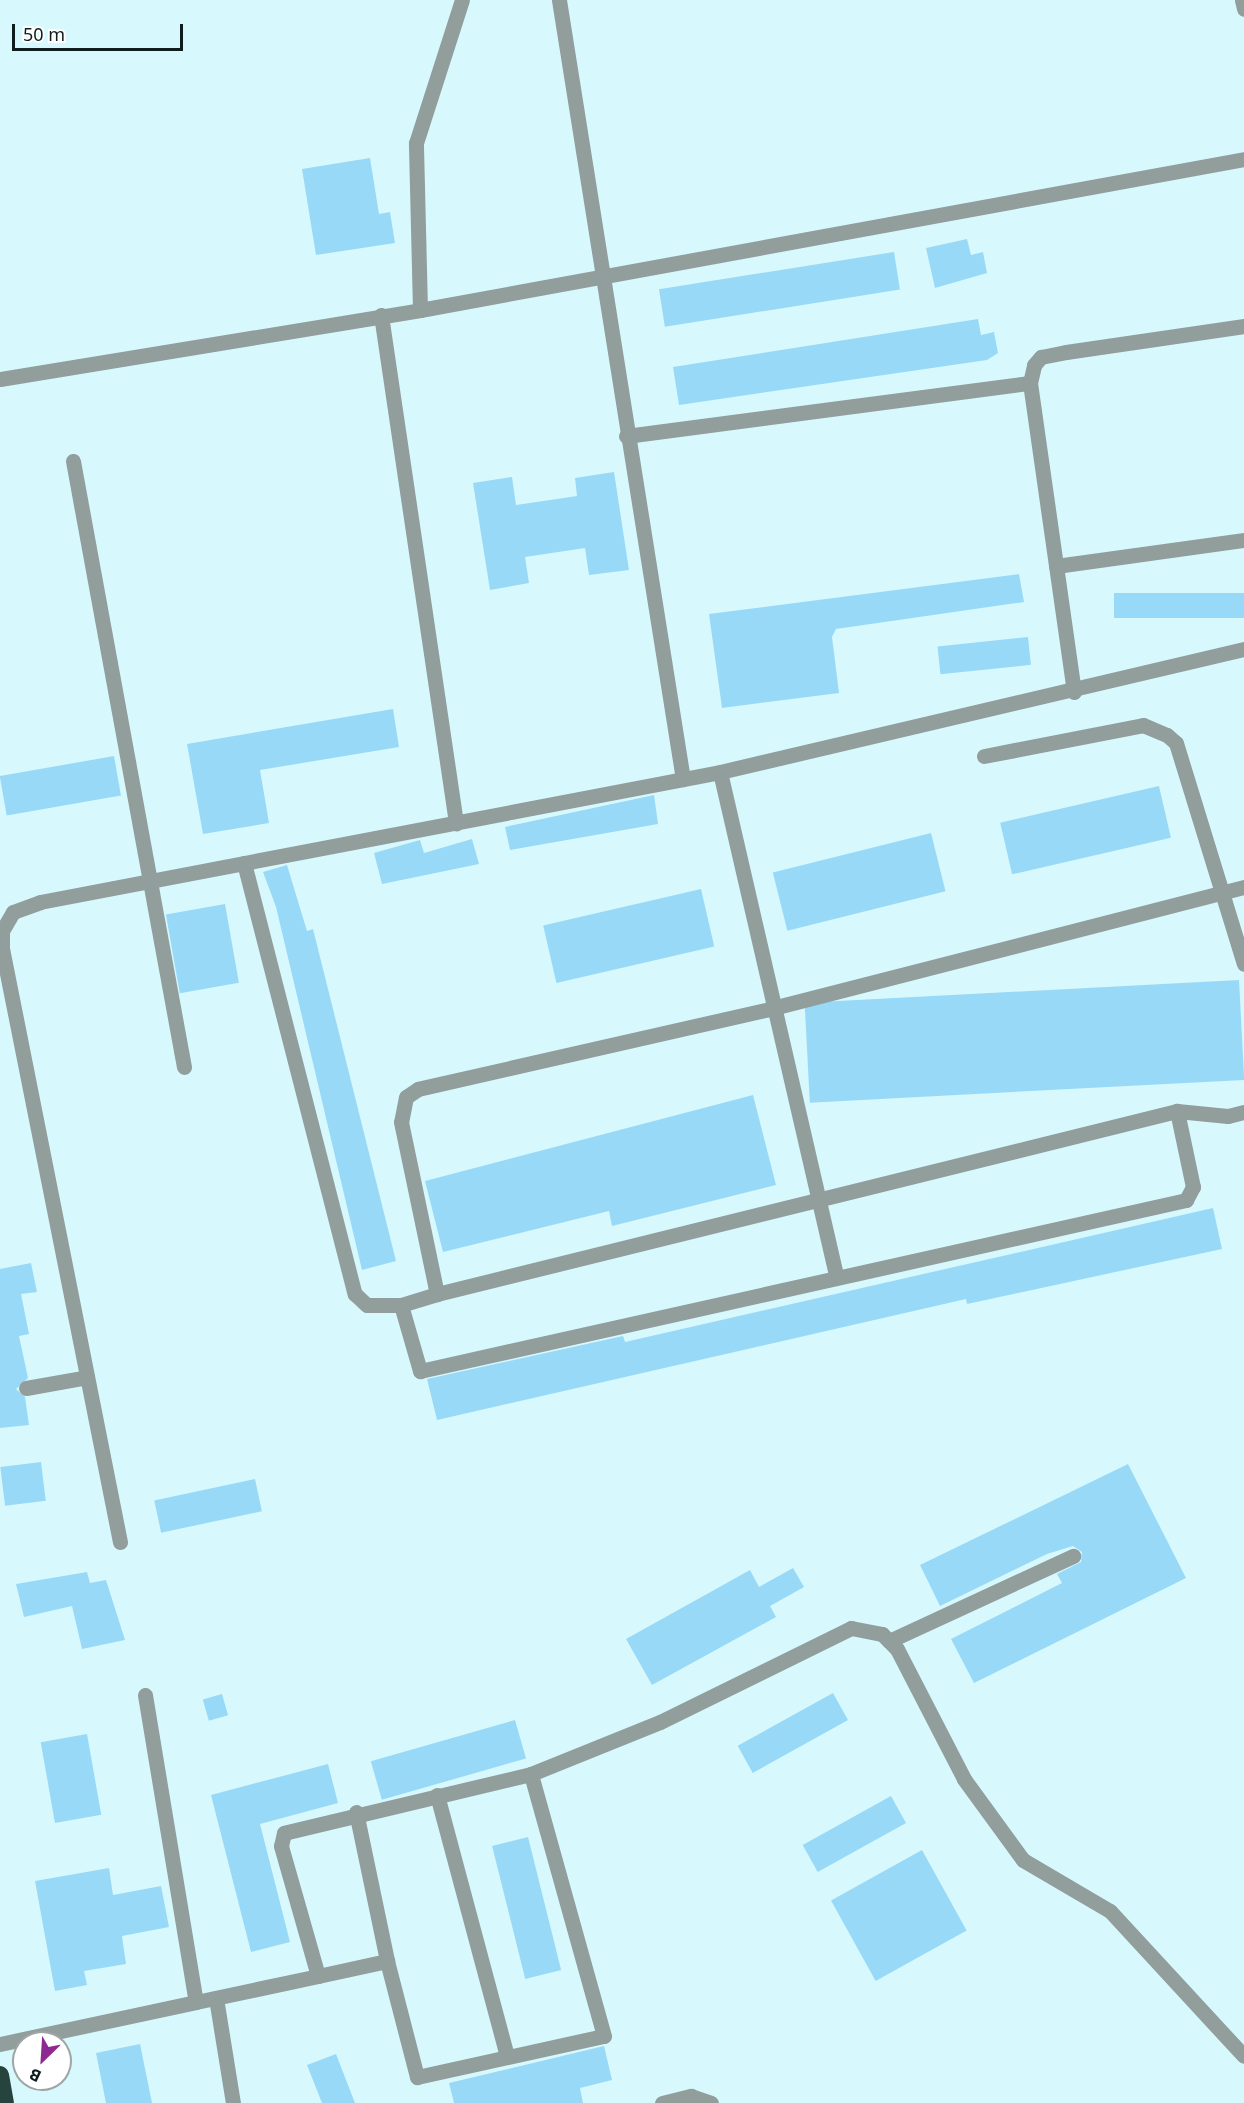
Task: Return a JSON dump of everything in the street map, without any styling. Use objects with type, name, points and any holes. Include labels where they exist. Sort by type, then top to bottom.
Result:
[{"type":"highway","points":[[0,2075],[5,2103]]},
{"type":"street","points":[[420,310],[416,143],[462,0]]},
{"type":"street","points":[[559,0],[600,277],[683,779]]},
{"type":"street","points":[[1242,0],[1244,9]]},
{"type":"street","points":[[0,379],[420,310],[1244,159]]},
{"type":"street","points":[[381,315],[456,823]]},
{"type":"street","points":[[1074,692],[1030,383],[1041,357],[1244,326]]},
{"type":"street","points":[[627,436],[1030,383]]},
{"type":"street","points":[[73,461],[148,884],[184,1067]]},
{"type":"street","points":[[1056,566],[1244,540]]},
{"type":"street","points":[[120,1542],[2,931],[22,906],[148,884],[244,863],[720,772],[1074,692],[1244,649]]},
{"type":"street","points":[[984,756],[1143,725],[1167,735],[1176,743],[1244,964]]},
{"type":"street","points":[[720,772],[836,1275]]},
{"type":"street","points":[[244,863],[356,1294],[367,1305],[401,1305],[1177,1111],[1228,1116],[1244,1112]]},
{"type":"street","points":[[438,1294],[401,1122],[411,1092],[774,1008],[1244,887]]},
{"type":"street","points":[[401,1305],[420,1371],[836,1275],[1186,1200],[1193,1187],[1177,1111]]},
{"type":"street","points":[[26,1388],[87,1377]]},
{"type":"street","points":[[889,1641],[1073,1556]]},
{"type":"street","points":[[318,1976],[281,1839],[289,1830],[356,1812],[531,1774],[660,1722],[851,1628],[866,1628],[889,1641],[964,1779],[1023,1860],[1110,1911],[1244,2056]]},
{"type":"street","points":[[145,1695],[196,2002]]},
{"type":"street","points":[[356,1812],[387,1961],[417,2077],[604,2036],[531,1774]]},
{"type":"street","points":[[437,1794],[507,2057]]},
{"type":"street","points":[[0,2044],[387,1961]]},
{"type":"street","points":[[216,1998],[233,2103]]},
{"type":"street","points":[[662,2103],[692,2096],[711,2103]]},
{"type":"building","points":[[370,158],[379,214],[390,212],[395,243],[316,255],[302,169]]},
{"type":"building","points":[[967,239],[971,255],[983,252],[987,273],[935,288],[926,248]]},
{"type":"building","points":[[894,252],[900,290],[665,327],[659,289]]},
{"type":"building","points":[[978,319],[981,335],[994,332],[998,353],[987,360],[679,405],[673,367]]},
{"type":"building","points":[[614,472],[629,570],[589,575],[585,548],[525,557],[529,583],[490,590],[473,483],[512,477],[516,505],[577,496],[575,478]]},
{"type":"building","points":[[1019,574],[1024,602],[836,629],[832,637],[839,693],[722,708],[709,614]]},
{"type":"building","points":[[1114,593],[1244,593],[1244,618],[1114,618]]},
{"type":"building","points":[[1028,637],[1031,665],[940,674],[937,647]]},
{"type":"building","points":[[393,709],[399,747],[260,770],[269,823],[203,834],[187,744]]},
{"type":"building","points":[[114,756],[121,795],[7,816],[0,776]]},
{"type":"building","points":[[1159,786],[1171,838],[1012,874],[1000,823]]},
{"type":"building","points":[[654,795],[658,824],[510,850],[505,827]]},
{"type":"building","points":[[931,833],[946,891],[787,931],[773,872]]},
{"type":"building","points":[[472,839],[479,864],[382,884],[374,853],[420,840],[424,853]]},
{"type":"building","points":[[287,865],[307,931],[313,929],[396,1261],[362,1270],[276,907],[263,872]]},
{"type":"building","points":[[701,889],[714,946],[556,983],[543,925]]},
{"type":"building","points":[[225,904],[239,983],[180,993],[166,914]]},
{"type":"building","points":[[1239,980],[1244,1080],[810,1103],[805,1003]]},
{"type":"building","points":[[753,1095],[776,1185],[612,1226],[609,1211],[443,1252],[425,1181]]},
{"type":"building","points":[[1213,1208],[1222,1249],[967,1304],[966,1299],[437,1420],[427,1379],[623,1336],[625,1342]]},
{"type":"building","points":[[31,1263],[37,1292],[21,1294],[29,1334],[19,1336],[28,1378],[16,1389],[25,1397],[29,1425],[0,1428],[0,1269]]},
{"type":"building","points":[[41,1462],[46,1501],[5,1506],[0,1467]]},
{"type":"building","points":[[1128,1464],[1186,1578],[974,1683],[951,1639],[1062,1583],[1057,1574],[1081,1562],[1082,1552],[1073,1546],[1047,1554],[940,1606],[920,1565]]},
{"type":"building","points":[[255,1479],[262,1511],[161,1533],[154,1500]]},
{"type":"building","points":[[793,1568],[804,1587],[770,1606],[776,1617],[652,1685],[626,1639],[750,1570],[759,1587]]},
{"type":"building","points":[[87,1572],[90,1583],[106,1580],[125,1640],[82,1649],[72,1606],[24,1617],[16,1584]]},
{"type":"building","points":[[833,1693],[848,1720],[753,1773],[738,1746]]},
{"type":"building","points":[[222,1694],[228,1715],[209,1721],[203,1700]]},
{"type":"building","points":[[515,1720],[526,1758],[382,1800],[371,1761]]},
{"type":"building","points":[[87,1734],[101,1815],[55,1823],[41,1742]]},
{"type":"building","points":[[328,1764],[338,1803],[260,1824],[290,1942],[251,1952],[211,1795]]},
{"type":"building","points":[[891,1796],[906,1823],[818,1872],[803,1845]]},
{"type":"building","points":[[528,1837],[561,1970],[525,1979],[492,1846]]},
{"type":"building","points":[[922,1850],[967,1930],[876,1981],[831,1900]]},
{"type":"building","points":[[109,1868],[113,1895],[161,1886],[169,1927],[122,1936],[126,1964],[84,1971],[87,1985],[55,1991],[35,1881]]},
{"type":"building","points":[[140,2044],[152,2103],[106,2103],[96,2053]]},
{"type":"building","points":[[604,2046],[612,2080],[580,2088],[583,2103],[454,2103],[449,2083]]},
{"type":"building","points":[[336,2054],[355,2103],[322,2103],[307,2065]]}]
